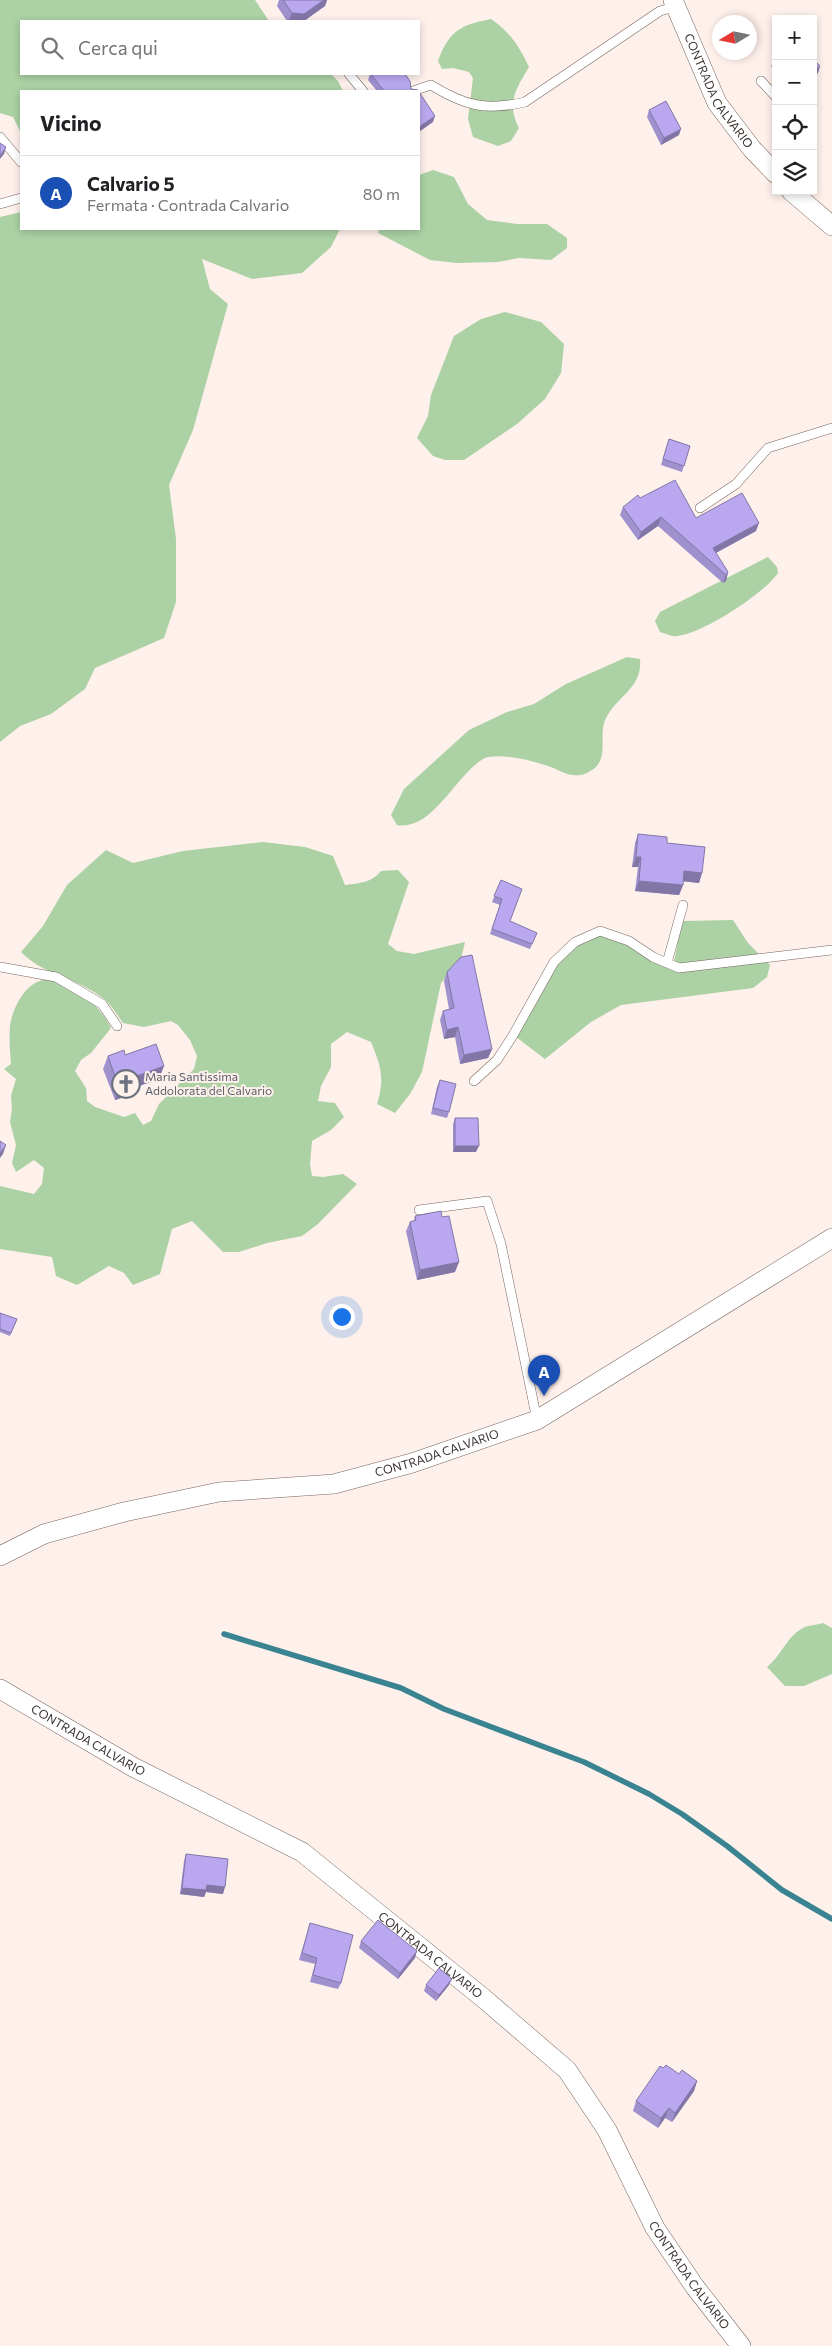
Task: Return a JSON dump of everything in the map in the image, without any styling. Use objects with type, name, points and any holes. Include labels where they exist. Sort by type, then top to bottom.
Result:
[{"type":"street","name":"CONTRADA CALVARIO","points":[[674,4],[717,102],[752,149],[772,170]]},
{"type":"street","points":[[796,195],[832,226]]},
{"type":"street","name":"CONTRADA CALVARIO","points":[[0,1556],[44,1534],[134,1510],[219,1492],[334,1484],[412,1463],[537,1420],[832,1238]]},
{"type":"street","name":"CONTRADA CALVARIO","points":[[0,1689],[133,1767],[302,1852],[482,1997],[567,2070],[607,2130],[655,2228],[695,2287],[741,2346]]},
{"type":"lane","points":[[416,90],[431,85],[453,99],[476,105],[501,108],[525,102],[660,11],[674,4]]},
{"type":"lane","points":[[351,75],[362,90]]},
{"type":"lane","points":[[761,81],[772,92]]},
{"type":"lane","points":[[0,137],[20,161]]},
{"type":"lane","points":[[0,204],[20,198]]},
{"type":"lane","points":[[700,508],[736,484],[768,448],[832,428]]},
{"type":"lane","points":[[667,963],[683,905]]},
{"type":"lane","points":[[474,1081],[497,1060],[554,962],[575,942],[600,931],[628,941],[679,968],[832,950]]},
{"type":"lane","points":[[0,967],[56,977],[102,1004],[117,1026]]},
{"type":"lane","points":[[419,1210],[487,1201],[501,1244],[537,1420]]},
{"type":"green space","points":[[0,0],[255,0],[268,20],[20,20],[20,75],[332,75],[342,90],[20,90],[20,131],[13,117],[0,113]]},
{"type":"green space","points":[[491,19],[504,29],[513,40],[522,52],[529,67],[514,96],[513,111],[519,128],[511,141],[498,146],[473,137],[468,119],[473,78],[469,72],[453,68],[442,69],[438,61],[451,36],[457,31],[471,24]]},
{"type":"green space","points":[[433,170],[454,177],[468,204],[487,220],[517,224],[547,224],[567,238],[567,248],[551,260],[519,258],[498,262],[457,263],[430,260],[378,233],[379,230],[420,230],[420,175]]},
{"type":"green space","points":[[20,212],[20,230],[340,230],[331,247],[302,273],[252,279],[202,259],[210,289],[228,304],[193,430],[169,485],[176,539],[176,602],[164,638],[95,668],[85,689],[51,714],[20,726],[0,742],[0,217]]},
{"type":"green space","points":[[505,312],[541,322],[564,344],[561,373],[545,399],[517,424],[464,460],[445,460],[433,456],[417,438],[428,416],[431,395],[454,336],[481,319]]},
{"type":"green space","points":[[768,557],[777,567],[778,573],[771,582],[745,603],[713,623],[683,635],[672,636],[660,632],[655,621],[660,612]]},
{"type":"green space","points":[[627,657],[640,659],[640,670],[632,686],[608,714],[603,728],[601,757],[595,768],[584,774],[575,775],[518,758],[495,756],[486,758],[475,765],[440,804],[420,821],[409,825],[397,825],[391,815],[404,789],[469,730],[507,712],[534,704],[566,684]]},
{"type":"green space","points":[[263,842],[305,847],[333,856],[345,885],[369,880],[381,871],[398,870],[409,882],[388,944],[397,951],[414,954],[465,942],[461,959],[441,983],[422,1072],[410,1094],[395,1113],[377,1104],[381,1087],[381,1073],[371,1042],[347,1032],[331,1044],[331,1067],[321,1086],[318,1101],[335,1103],[344,1117],[331,1130],[312,1141],[310,1164],[312,1176],[323,1177],[343,1174],[357,1184],[318,1224],[302,1236],[267,1243],[239,1252],[223,1252],[192,1221],[172,1229],[160,1274],[133,1285],[124,1273],[109,1266],[77,1285],[56,1276],[52,1257],[0,1249],[0,1186],[34,1194],[42,1184],[44,1168],[34,1160],[16,1172],[12,1163],[16,1145],[10,1122],[12,1110],[11,1096],[16,1079],[4,1069],[11,1064],[10,1025],[12,1016],[25,991],[39,981],[48,979],[57,981],[91,1002],[107,1021],[111,1028],[91,1053],[81,1060],[75,1071],[86,1088],[87,1101],[95,1107],[124,1117],[135,1113],[143,1125],[151,1121],[159,1104],[194,1069],[197,1056],[190,1040],[178,1025],[171,1021],[144,1027],[123,1023],[111,1006],[93,991],[51,972],[30,960],[21,952],[43,926],[67,885],[106,850],[133,863],[183,851]]},
{"type":"green space","points":[[733,920],[748,943],[770,965],[767,977],[753,988],[621,1005],[591,1022],[545,1059],[516,1037],[554,967],[577,943],[594,935],[612,937],[641,953],[674,962],[682,921]]},
{"type":"green space","points":[[823,1623],[832,1628],[832,1674],[804,1686],[785,1686],[767,1667],[797,1632],[805,1627]]},
{"type":"building","points":[[283,0],[324,0],[304,14],[292,13]]},
{"type":"building","points":[[372,75],[406,75],[410,81],[411,89],[418,90],[383,90]]},
{"type":"building","points":[[420,94],[435,116],[420,126]]},
{"type":"building","points":[[666,101],[681,129],[664,138],[649,110]]},
{"type":"building","points":[[0,143],[6,147],[0,156]]},
{"type":"building","points":[[669,439],[690,446],[684,466],[663,459]]},
{"type":"building","points":[[675,480],[696,518],[742,493],[759,523],[713,548],[728,572],[726,575],[661,517],[641,532],[623,507],[638,495],[640,498]]},
{"type":"building","points":[[638,834],[667,837],[667,843],[705,847],[702,873],[684,871],[683,885],[639,881],[641,857],[636,857]]},
{"type":"building","points":[[501,880],[522,889],[510,921],[537,933],[532,944],[492,929],[502,899],[494,896]]},
{"type":"building","points":[[472,955],[492,1049],[464,1055],[458,1027],[447,1030],[443,1011],[454,1008],[447,972],[461,957]]},
{"type":"building","points":[[156,1044],[164,1066],[134,1077],[135,1082],[119,1088],[108,1056],[124,1050],[125,1055]]},
{"type":"building","points":[[440,1080],[456,1084],[449,1112],[433,1108]]},
{"type":"building","points":[[455,1118],[478,1118],[479,1146],[455,1146]]},
{"type":"building","points":[[0,1141],[6,1145],[0,1153]]},
{"type":"building","points":[[441,1211],[442,1217],[449,1216],[459,1262],[420,1270],[410,1222],[416,1220],[415,1216]]},
{"type":"building","points":[[0,1313],[17,1319],[11,1333],[0,1329]]},
{"type":"building","points":[[186,1854],[228,1859],[225,1887],[207,1885],[206,1890],[182,1888]]},
{"type":"building","points":[[378,1920],[417,1951],[400,1973],[361,1941]]},
{"type":"building","points":[[310,1923],[353,1935],[341,1983],[313,1975],[317,1958],[302,1953]]},
{"type":"building","points":[[439,1968],[452,1979],[439,1995],[426,1985]]},
{"type":"building","points":[[666,2065],[679,2074],[682,2070],[697,2081],[675,2113],[669,2108],[661,2118],[636,2101],[660,2066],[663,2068]]},
{"type":"waterway","points":[[224,1634],[401,1688],[444,1709],[584,1762],[649,1794],[682,1814],[727,1846],[782,1890],[832,1919]]},
{"type":"place","name":"Maria Santissima Addolorata del Calvario","points":[[126,1084]]},
{"type":"place","name":"Calvario 5","points":[[544,1396]]}]
